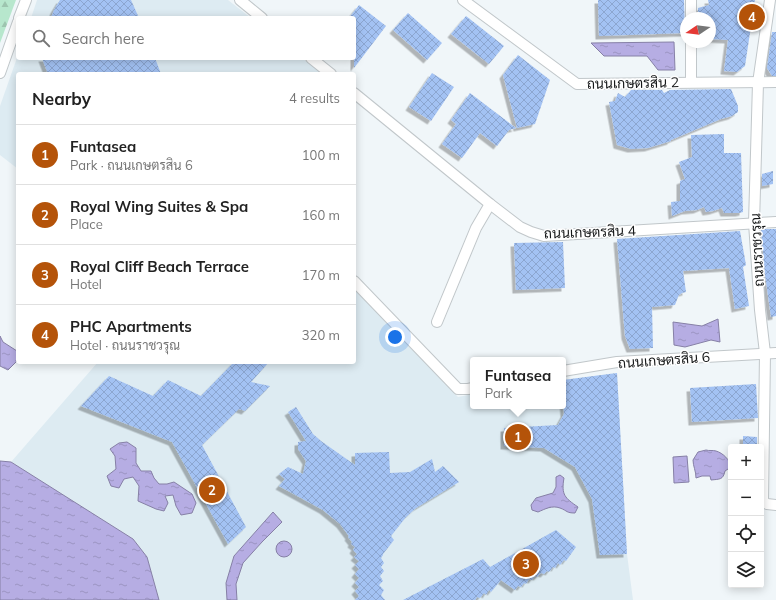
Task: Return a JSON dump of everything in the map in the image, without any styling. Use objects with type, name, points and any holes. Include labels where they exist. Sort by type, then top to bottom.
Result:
[{"type":"street","points":[[21,16],[26,0]]},
{"type":"street","points":[[240,0],[260,16]]},
{"type":"street","name":"ถนนเกษตรสิน 2","points":[[463,0],[577,84],[776,82]]},
{"type":"street","points":[[691,0],[691,12]]},
{"type":"street","name":"ถนนราชวรุณ","points":[[770,0],[758,83],[754,223],[760,310],[765,353],[763,501],[767,504],[776,505]]},
{"type":"street","points":[[0,73],[16,28]]},
{"type":"street","points":[[691,48],[692,82]]},
{"type":"street","points":[[314,60],[328,72]]},
{"type":"street","name":"ถนนเกษตรสิน 4","points":[[356,95],[520,227],[544,236],[776,222]]},
{"type":"street","points":[[437,322],[476,228],[490,204]]},
{"type":"street","points":[[356,283],[458,389],[470,389]]},
{"type":"street","name":"ถนนเกษตรสิน 6","points":[[566,370],[617,362],[776,352]]},
{"type":"shaded area","points":[[37,0],[228,0],[248,16],[32,16]]},
{"type":"shaded area","points":[[16,60],[304,60],[320,72],[16,72],[16,167],[0,155],[0,106]]},
{"type":"shaded area","points":[[356,290],[458,397],[470,395],[470,409],[566,409],[566,380],[617,373],[627,554],[633,600],[159,600],[147,557],[133,539],[11,462],[96,364],[356,364]]},
{"type":"green space","points":[[0,0],[16,0],[0,43]]},
{"type":"water","points":[[674,42],[675,70],[658,70],[647,56],[604,56],[591,43]]},
{"type":"water","points":[[718,319],[720,342],[711,340],[685,347],[674,345],[673,322],[702,326]]},
{"type":"water","points":[[0,336],[3,342],[16,350],[16,362],[8,370],[0,366]]},
{"type":"water","points":[[127,442],[136,448],[136,463],[141,471],[151,471],[159,484],[174,482],[192,494],[196,503],[192,513],[181,515],[176,506],[173,495],[165,496],[168,503],[164,511],[138,501],[139,486],[133,477],[124,479],[119,488],[111,486],[107,476],[116,469],[115,456],[110,449],[119,443]]},
{"type":"water","points":[[706,450],[715,451],[726,457],[728,460],[728,469],[721,478],[711,480],[710,476],[702,476],[696,478],[693,460],[698,452]]},
{"type":"water","points":[[687,456],[689,482],[674,483],[673,457]]},
{"type":"water","points":[[0,461],[11,462],[133,539],[147,557],[159,600],[0,600]]},
{"type":"water","points":[[560,475],[564,478],[563,488],[565,496],[578,507],[575,513],[554,507],[538,512],[532,510],[531,505],[536,498],[553,493],[556,487],[556,477]]},
{"type":"water","points":[[273,512],[282,522],[243,563],[236,584],[237,600],[227,600],[226,583],[234,556]]},
{"type":"water","points":[[284,541],[291,546],[292,549],[287,556],[284,557],[277,552],[276,549],[281,542]]},
{"type":"building","points":[[60,0],[131,0],[138,16],[52,16]]},
{"type":"building","points":[[598,0],[684,0],[684,12],[680,12],[680,33],[599,36]]},
{"type":"building","points":[[708,0],[755,0],[745,66],[737,72],[724,71],[728,40],[716,39],[716,12],[698,12],[698,8],[709,5]]},
{"type":"building","points":[[359,5],[386,26],[354,68],[354,60],[356,60],[356,16],[351,16]]},
{"type":"building","points":[[408,13],[442,43],[427,60],[393,30]]},
{"type":"building","points":[[466,16],[504,46],[489,64],[451,34]]},
{"type":"building","points":[[772,32],[776,32],[776,76],[772,76],[767,68]]},
{"type":"building","points":[[518,55],[550,80],[535,124],[517,128],[503,75]]},
{"type":"building","points":[[43,60],[156,60],[160,72],[47,72]]},
{"type":"building","points":[[432,73],[454,87],[431,121],[409,107]]},
{"type":"building","points":[[731,89],[738,106],[738,112],[732,116],[721,119],[671,141],[648,148],[631,149],[617,145],[609,102],[615,101],[618,93],[625,97],[631,90],[662,90],[664,93],[670,90]]},
{"type":"building","points":[[470,93],[516,128],[509,130],[497,146],[480,133],[462,158],[442,144],[456,124],[451,120]]},
{"type":"building","points":[[724,134],[724,153],[741,153],[743,212],[724,213],[722,208],[706,212],[704,207],[697,210],[685,211],[672,216],[671,202],[680,201],[680,181],[685,179],[679,162],[692,157],[691,135]]},
{"type":"building","points":[[773,171],[773,184],[762,186],[762,174]]},
{"type":"building","points":[[761,229],[776,229],[776,316],[771,317],[765,274]]},
{"type":"building","points":[[740,231],[746,265],[743,267],[749,306],[735,309],[729,268],[683,271],[686,292],[679,295],[675,305],[652,307],[653,348],[630,349],[625,336],[617,239]]},
{"type":"building","points":[[563,242],[565,288],[516,290],[514,243]]},
{"type":"building","points":[[232,364],[267,364],[251,382],[270,386],[245,411],[239,409],[202,445],[246,527],[228,544],[172,442],[81,406],[109,376],[153,396],[168,380],[201,396]]},
{"type":"building","points":[[617,373],[627,554],[600,555],[592,499],[575,467],[544,448],[504,446],[504,428],[558,425],[564,414],[564,409],[566,409],[566,380]]},
{"type":"building","points":[[756,384],[758,418],[692,422],[690,388]]},
{"type":"building","points":[[296,407],[313,434],[355,465],[355,453],[389,452],[390,473],[410,472],[432,459],[435,472],[443,466],[459,482],[416,508],[406,517],[391,536],[394,540],[381,558],[384,563],[381,567],[384,571],[380,576],[383,581],[379,585],[384,590],[381,595],[385,600],[355,600],[359,596],[355,591],[359,587],[355,583],[359,578],[355,574],[359,569],[355,565],[359,561],[354,557],[357,554],[353,550],[355,547],[351,544],[352,542],[348,537],[349,536],[340,524],[323,510],[279,486],[285,479],[279,474],[288,467],[303,474],[306,461],[298,449],[298,442],[306,441],[288,412]]},
{"type":"building","points":[[743,436],[757,437],[757,444],[743,444]]},
{"type":"building","points":[[556,530],[576,547],[566,561],[564,560],[560,565],[558,563],[555,568],[553,567],[549,572],[547,571],[544,574],[541,573],[537,577],[535,576],[532,580],[529,579],[526,584],[524,583],[521,587],[518,586],[515,590],[501,580],[491,592],[489,590],[486,595],[484,593],[480,598],[477,597],[475,600],[403,600],[483,559],[490,567]]},
{"type":"place","name":"PHC Apartments","points":[[752,17]]},
{"type":"place","name":"Funtasea","points":[[518,437]]},
{"type":"place","name":"Royal Wing Suites & Spa","points":[[212,490]]},
{"type":"place","name":"Royal Cliff Beach Terrace","points":[[526,564]]}]
